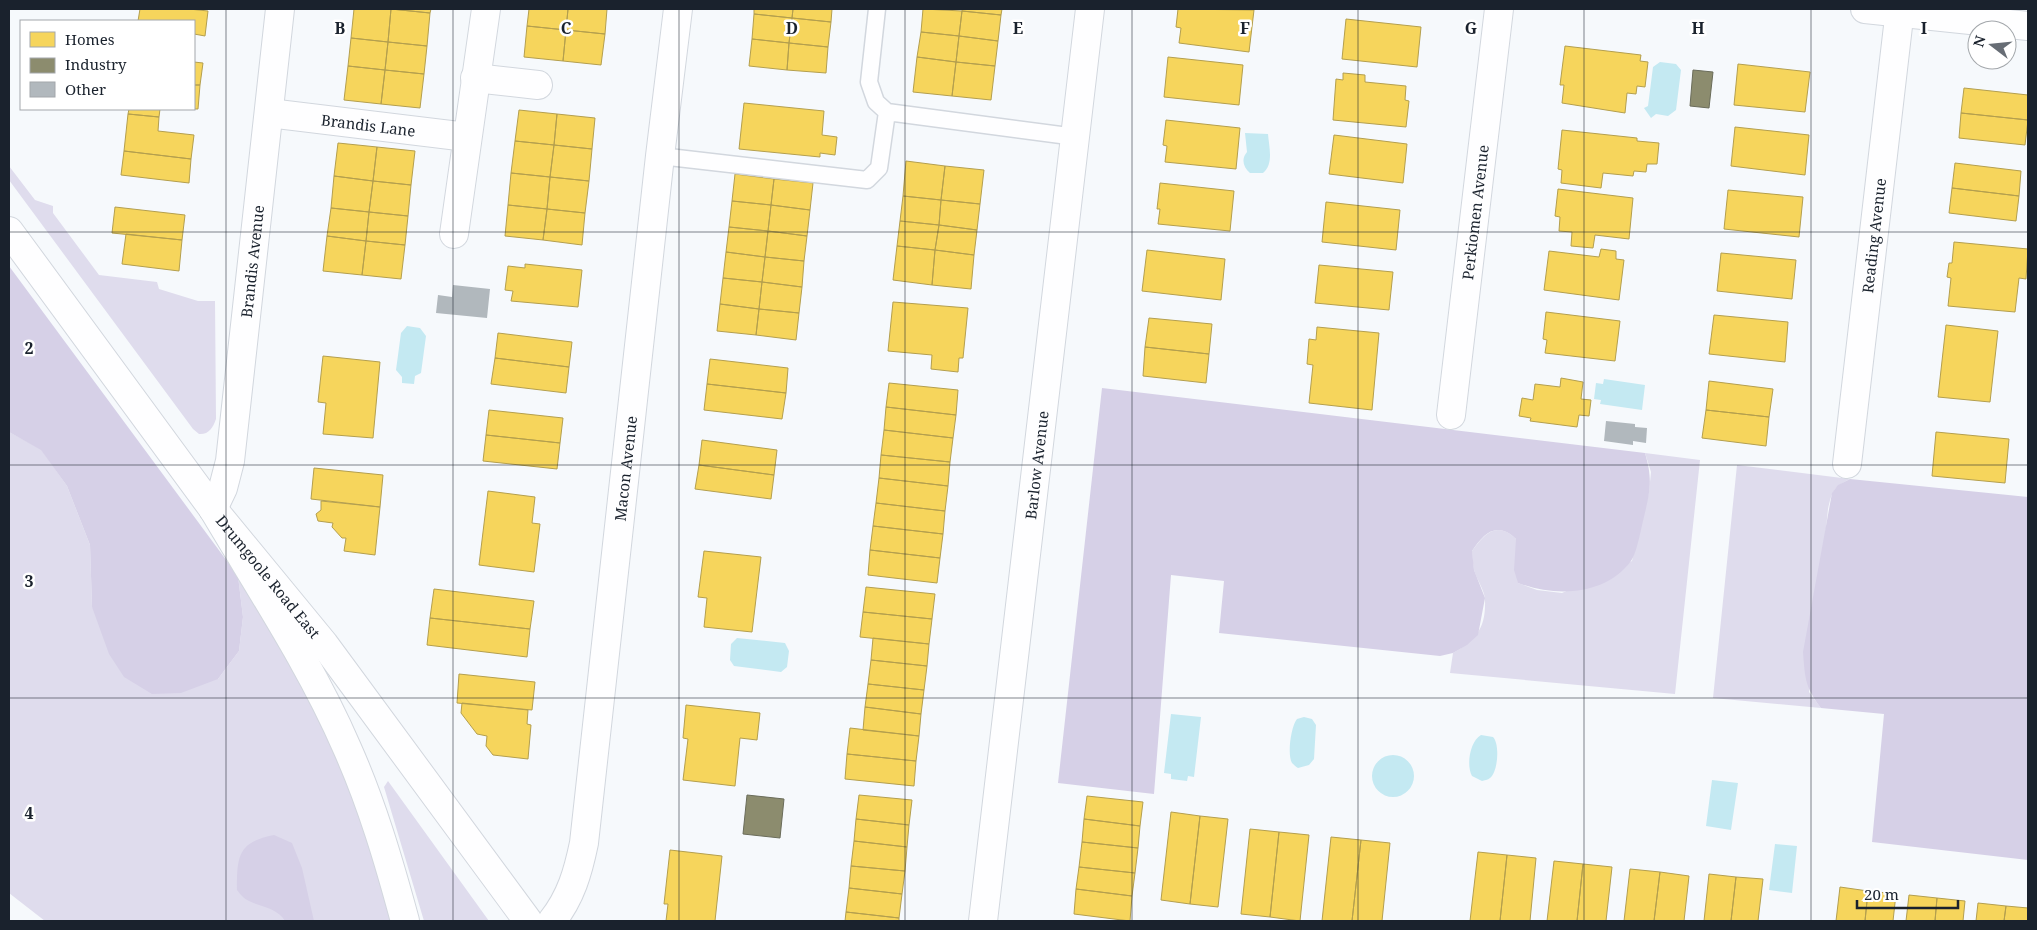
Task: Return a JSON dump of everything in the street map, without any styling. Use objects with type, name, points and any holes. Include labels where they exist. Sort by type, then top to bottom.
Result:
[{"type":"main road","name":"Brandis Avenue","points":[[213,509],[223,488],[230,461],[280,9]]},
{"type":"main road","points":[[454,234],[486,9]]},
{"type":"main road","name":"Macon Avenue","points":[[552,921],[570,894],[577,876],[584,842],[678,9]]},
{"type":"main road","name":"Barlow Avenue","points":[[983,921],[1090,9]]},
{"type":"main road","name":"Perkiomen Avenue","points":[[1450,415],[1499,9]]},
{"type":"main road","points":[[1865,9],[1900,11],[2028,26]]},
{"type":"main road","name":"Reading Avenue","points":[[1847,464],[1900,11]]},
{"type":"main road","points":[[475,78],[538,85]]},
{"type":"main road","name":"Brandis Lane","points":[[269,114],[467,137]]},
{"type":"main road","name":"Drumgoole Road East","points":[[9,231],[213,509],[324,644],[528,921]]},
{"type":"main road","points":[[213,509],[300,655],[347,747],[382,838],[405,921]]},
{"type":"lane","points":[[877,9],[868,82],[876,102],[887,112],[1076,137]]},
{"type":"lane","points":[[660,156],[866,180],[879,168],[887,112]]},
{"type":"shaded area","points":[[9,166],[35,200],[53,206],[53,213],[99,275],[157,282],[159,289],[198,301],[215,301],[216,419],[208,432],[199,434],[193,429],[9,180]]},
{"type":"shaded area","points":[[9,266],[238,576],[243,617],[239,651],[218,679],[181,693],[152,694],[124,677],[109,654],[92,607],[90,545],[67,486],[41,450],[9,432]]},
{"type":"shaded area","points":[[1102,388],[1645,453],[1650,485],[1637,546],[1631,561],[1620,573],[1608,581],[1594,587],[1579,590],[1548,590],[1532,588],[1518,583],[1514,570],[1516,539],[1503,531],[1491,532],[1481,539],[1472,551],[1474,570],[1485,598],[1478,635],[1467,645],[1453,653],[1440,656],[1219,633],[1224,581],[1171,575],[1154,794],[1058,783]]},
{"type":"shaded area","points":[[9,432],[41,449],[67,486],[90,545],[92,607],[218,679],[239,651],[243,617],[238,576],[260,606],[341,755],[394,921],[45,921],[9,893]]},
{"type":"shaded area","points":[[1645,453],[1700,460],[1675,694],[1450,673],[1453,653],[1473,638],[1484,618],[1485,597],[1474,570],[1472,553],[1482,539],[1492,531],[1497,530],[1503,531],[1516,539],[1518,583],[1537,590],[1562,593],[1632,561],[1649,492],[1651,472]]},
{"type":"shaded area","points":[[1737,465],[1850,479],[1834,491],[1828,509],[1809,692],[1821,708],[1713,698]]},
{"type":"shaded area","points":[[1850,479],[2028,497],[2028,860],[1872,842],[1884,714],[1821,708],[1809,688],[1804,669],[1803,652],[1832,493],[1838,485]]},
{"type":"shaded area","points":[[388,781],[489,921],[424,921],[384,787]]},
{"type":"shaded area","points":[[274,835],[292,843],[302,868],[314,921],[285,921],[278,913],[245,899],[237,890],[239,860],[242,852],[253,842]]},
{"type":"water","points":[[1660,62],[1676,64],[1681,70],[1676,110],[1668,116],[1656,114],[1651,118],[1644,108],[1648,106],[1653,67]]},
{"type":"water","points":[[1245,133],[1268,134],[1270,160],[1263,173],[1250,173],[1244,166],[1243,160],[1247,152]]},
{"type":"water","points":[[407,326],[420,328],[426,336],[421,373],[415,376],[414,384],[402,383],[402,377],[396,370],[401,333]]},
{"type":"water","points":[[1604,379],[1645,385],[1642,410],[1600,404],[1601,400],[1594,399],[1596,383],[1603,384]]},
{"type":"water","points":[[737,638],[785,643],[789,651],[787,667],[781,672],[734,666],[730,660],[731,644]]},
{"type":"water","points":[[1171,714],[1201,717],[1194,777],[1188,776],[1187,781],[1171,779],[1171,774],[1164,773]]},
{"type":"water","points":[[1304,717],[1312,719],[1316,725],[1314,759],[1309,765],[1298,768],[1292,763],[1290,741],[1297,719]]},
{"type":"water","points":[[1481,735],[1493,737],[1497,746],[1493,775],[1489,779],[1482,781],[1472,776],[1469,766],[1474,742]]},
{"type":"water","points":[[1397,755],[1405,758],[1411,764],[1414,776],[1411,788],[1405,794],[1389,797],[1381,794],[1375,788],[1372,772],[1375,764],[1381,758]]},
{"type":"water","points":[[1712,780],[1738,783],[1731,830],[1706,826]]},
{"type":"water","points":[[1775,844],[1797,846],[1792,893],[1769,890]]},
{"type":"building: Homes","points":[[140,9],[208,11],[205,36],[195,34],[195,20],[138,20]]},
{"type":"building: Homes","points":[[354,9],[391,9],[388,42],[351,38]]},
{"type":"building: Homes","points":[[391,9],[431,9],[430,13]]},
{"type":"building: Homes","points":[[391,9],[430,13],[427,46],[388,42]]},
{"type":"building: Homes","points":[[529,9],[568,9],[566,30],[527,26]]},
{"type":"building: Homes","points":[[568,9],[607,9],[605,34],[566,30]]},
{"type":"building: Homes","points":[[754,9],[793,9],[792,18],[754,14]]},
{"type":"building: Homes","points":[[793,9],[832,9],[831,22],[792,18]]},
{"type":"building: Homes","points":[[923,9],[962,11],[959,36],[921,32]]},
{"type":"building: Homes","points":[[962,9],[1002,9],[1001,15],[962,11]]},
{"type":"building: Homes","points":[[1178,9],[1254,10],[1249,52],[1179,43],[1181,28],[1176,27]]},
{"type":"building: Homes","points":[[962,11],[1001,15],[998,41],[959,36]]},
{"type":"building: Homes","points":[[754,14],[792,18],[789,43],[752,39]]},
{"type":"building: Homes","points":[[792,18],[831,22],[828,47],[789,43]]},
{"type":"building: Homes","points":[[1346,19],[1421,27],[1417,67],[1342,59]]},
{"type":"building: Homes","points":[[527,26],[566,30],[563,61],[524,57]]},
{"type":"building: Homes","points":[[566,30],[605,34],[601,65],[563,61]]},
{"type":"building: Homes","points":[[921,32],[959,36],[956,62],[917,57]]},
{"type":"building: Homes","points":[[959,36],[998,41],[995,66],[956,62]]},
{"type":"building: Homes","points":[[351,38],[388,42],[385,70],[348,66]]},
{"type":"building: Homes","points":[[752,39],[789,43],[787,70],[749,66]]},
{"type":"building: Homes","points":[[388,42],[427,46],[424,74],[385,70]]},
{"type":"building: Homes","points":[[789,43],[828,47],[826,73],[787,70]]},
{"type":"building: Homes","points":[[1565,46],[1641,55],[1640,61],[1648,62],[1645,87],[1637,86],[1636,94],[1627,93],[1625,113],[1562,103],[1564,85],[1560,85]]},
{"type":"building: Homes","points":[[917,57],[956,62],[952,96],[913,92]]},
{"type":"building: Homes","points":[[1168,57],[1243,65],[1239,105],[1164,97]]},
{"type":"building: Homes","points":[[195,62],[203,63],[200,85],[195,85]]},
{"type":"building: Homes","points":[[956,62],[995,66],[991,100],[952,96]]},
{"type":"building: Homes","points":[[1738,64],[1810,72],[1805,112],[1734,105]]},
{"type":"building: Homes","points":[[348,66],[385,70],[381,104],[344,100]]},
{"type":"building: Homes","points":[[385,70],[424,74],[420,108],[381,104]]},
{"type":"building: Homes","points":[[1343,73],[1365,75],[1365,82],[1406,86],[1405,100],[1409,101],[1406,127],[1333,120],[1336,79],[1343,80]]},
{"type":"building: Homes","points":[[195,85],[200,85],[198,109],[195,109]]},
{"type":"building: Homes","points":[[1964,88],[2028,95],[2028,120],[1961,113]]},
{"type":"building: Homes","points":[[744,103],[824,111],[822,135],[837,137],[835,155],[820,153],[820,157],[739,149]]},
{"type":"building: Homes","points":[[129,110],[160,110],[159,117],[128,114]]},
{"type":"building: Homes","points":[[519,110],[557,114],[554,145],[515,141]]},
{"type":"building: Homes","points":[[1961,113],[2028,120],[2025,145],[1959,138]]},
{"type":"building: Homes","points":[[128,114],[159,117],[158,131],[194,135],[191,159],[124,151]]},
{"type":"building: Homes","points":[[557,114],[595,118],[592,149],[554,145]]},
{"type":"building: Homes","points":[[1166,120],[1240,128],[1236,169],[1165,162],[1167,146],[1163,145]]},
{"type":"building: Homes","points":[[1735,127],[1809,135],[1805,175],[1731,166]]},
{"type":"building: Homes","points":[[1562,130],[1637,138],[1637,141],[1659,143],[1657,164],[1647,164],[1646,172],[1634,171],[1633,176],[1603,173],[1601,188],[1561,183],[1562,170],[1558,169]]},
{"type":"building: Homes","points":[[1334,135],[1407,144],[1403,183],[1329,174]]},
{"type":"building: Homes","points":[[515,141],[554,145],[550,177],[511,173]]},
{"type":"building: Homes","points":[[338,143],[377,147],[373,181],[334,176]]},
{"type":"building: Homes","points":[[554,145],[592,149],[589,181],[550,177]]},
{"type":"building: Homes","points":[[377,147],[415,151],[411,185],[373,181]]},
{"type":"building: Homes","points":[[124,151],[191,159],[189,183],[121,175]]},
{"type":"building: Homes","points":[[906,161],[945,166],[941,200],[903,196]]},
{"type":"building: Homes","points":[[1955,163],[2021,171],[2019,196],[1952,188]]},
{"type":"building: Homes","points":[[945,166],[984,170],[980,204],[941,200]]},
{"type":"building: Homes","points":[[511,173],[550,177],[547,209],[508,205]]},
{"type":"building: Homes","points":[[735,174],[774,179],[771,205],[732,201]]},
{"type":"building: Homes","points":[[334,176],[373,181],[369,212],[331,208]]},
{"type":"building: Homes","points":[[550,177],[589,181],[585,213],[547,209]]},
{"type":"building: Homes","points":[[774,179],[813,183],[810,210],[771,205]]},
{"type":"building: Homes","points":[[373,181],[411,185],[408,216],[369,212]]},
{"type":"building: Homes","points":[[1160,183],[1234,191],[1230,231],[1158,224],[1160,209],[1157,209]]},
{"type":"building: Homes","points":[[1952,188],[2019,196],[2016,221],[1949,213]]},
{"type":"building: Homes","points":[[1558,189],[1633,198],[1629,239],[1595,235],[1593,248],[1571,246],[1572,232],[1559,231],[1560,217],[1555,216]]},
{"type":"building: Homes","points":[[1728,190],[1803,197],[1799,237],[1724,229]]},
{"type":"building: Homes","points":[[903,196],[941,200],[939,225],[900,221]]},
{"type":"building: Homes","points":[[941,200],[980,204],[977,230],[939,225]]},
{"type":"building: Homes","points":[[732,201],[771,205],[768,231],[729,227]]},
{"type":"building: Homes","points":[[1326,202],[1400,210],[1396,250],[1322,242]]},
{"type":"building: Homes","points":[[508,205],[547,209],[543,240],[505,236]]},
{"type":"building: Homes","points":[[771,205],[810,210],[807,236],[768,231]]},
{"type":"building: Homes","points":[[115,207],[185,215],[182,240],[112,233]]},
{"type":"building: Homes","points":[[331,208],[369,212],[366,241],[327,236]]},
{"type":"building: Homes","points":[[547,209],[585,213],[582,245],[543,240]]},
{"type":"building: Homes","points":[[369,212],[408,216],[405,245],[366,241]]},
{"type":"building: Homes","points":[[900,221],[939,225],[935,250],[897,246]]},
{"type":"building: Homes","points":[[939,225],[977,230],[974,255],[935,250]]},
{"type":"building: Homes","points":[[729,227],[768,231],[765,257],[726,252]]},
{"type":"building: Homes","points":[[768,231],[807,236],[804,261],[765,257]]},
{"type":"building: Homes","points":[[126,234],[182,240],[179,271],[122,264]]},
{"type":"building: Homes","points":[[327,236],[366,241],[362,275],[323,271]]},
{"type":"building: Homes","points":[[366,241],[405,245],[401,279],[362,275]]},
{"type":"building: Homes","points":[[1954,242],[2028,249],[2026,279],[2019,278],[2015,312],[1948,306],[1951,278],[1947,277],[1949,263],[1952,263]]},
{"type":"building: Homes","points":[[897,246],[935,250],[932,285],[893,280]]},
{"type":"building: Homes","points":[[1601,249],[1616,251],[1616,259],[1624,260],[1619,300],[1544,290],[1549,251],[1599,257]]},
{"type":"building: Homes","points":[[935,250],[974,255],[971,289],[932,285]]},
{"type":"building: Homes","points":[[1147,250],[1225,259],[1221,300],[1142,291]]},
{"type":"building: Homes","points":[[726,252],[765,257],[762,282],[723,278]]},
{"type":"building: Homes","points":[[1721,253],[1796,260],[1792,299],[1717,291]]},
{"type":"building: Homes","points":[[765,257],[804,261],[802,287],[762,282]]},
{"type":"building: Homes","points":[[525,264],[582,270],[578,307],[511,301],[513,291],[505,290],[508,266],[525,268]]},
{"type":"building: Homes","points":[[1319,265],[1393,272],[1389,310],[1315,303]]},
{"type":"building: Homes","points":[[723,278],[762,282],[759,309],[720,304]]},
{"type":"building: Homes","points":[[762,282],[802,287],[799,313],[759,309]]},
{"type":"building: Homes","points":[[893,302],[968,308],[963,358],[959,358],[958,372],[931,369],[932,355],[888,351]]},
{"type":"building: Homes","points":[[720,304],[759,309],[756,335],[717,331]]},
{"type":"building: Homes","points":[[759,309],[799,313],[796,340],[756,335]]},
{"type":"building: Homes","points":[[1546,312],[1620,321],[1615,361],[1545,353],[1547,340],[1543,339]]},
{"type":"building: Homes","points":[[1714,315],[1788,322],[1785,362],[1709,354]]},
{"type":"building: Homes","points":[[1149,318],[1212,324],[1209,354],[1145,347]]},
{"type":"building: Homes","points":[[1946,325],[1998,331],[1990,402],[1938,397]]},
{"type":"building: Homes","points":[[1317,327],[1379,333],[1372,410],[1309,403],[1313,365],[1307,364],[1309,339],[1316,340]]},
{"type":"building: Homes","points":[[498,333],[572,342],[569,367],[495,358]]},
{"type":"building: Homes","points":[[1145,347],[1209,354],[1206,383],[1143,376]]},
{"type":"building: Homes","points":[[323,356],[380,362],[373,438],[323,434],[326,403],[318,402]]},
{"type":"building: Homes","points":[[495,358],[569,367],[566,393],[491,384]]},
{"type":"building: Homes","points":[[710,359],[788,368],[786,393],[707,384]]},
{"type":"building: Homes","points":[[1561,378],[1583,382],[1581,399],[1591,400],[1589,416],[1579,415],[1577,427],[1530,421],[1531,418],[1519,416],[1522,398],[1533,400],[1535,384],[1560,387]]},
{"type":"building: Homes","points":[[1709,381],[1773,389],[1769,417],[1706,410]]},
{"type":"building: Homes","points":[[889,383],[958,390],[956,415],[886,407]]},
{"type":"building: Homes","points":[[707,384],[786,393],[782,419],[704,410]]},
{"type":"building: Homes","points":[[886,407],[956,415],[953,438],[884,430]]},
{"type":"building: Homes","points":[[489,410],[563,418],[560,443],[486,435]]},
{"type":"building: Homes","points":[[1706,410],[1769,417],[1766,446],[1702,438]]},
{"type":"building: Homes","points":[[884,430],[953,438],[950,462],[881,455]]},
{"type":"building: Homes","points":[[1936,432],[2009,439],[2005,483],[1932,476]]},
{"type":"building: Homes","points":[[486,435],[560,443],[557,469],[483,461]]},
{"type":"building: Homes","points":[[702,440],[777,450],[774,475],[699,465]]},
{"type":"building: Homes","points":[[881,455],[950,462],[948,486],[879,478]]},
{"type":"building: Homes","points":[[699,465],[774,475],[771,499],[695,489]]},
{"type":"building: Homes","points":[[314,468],[383,475],[380,507],[311,499]]},
{"type":"building: Homes","points":[[879,478],[948,486],[945,511],[876,503]]},
{"type":"building: Homes","points":[[488,491],[535,497],[532,523],[540,524],[534,572],[479,565]]},
{"type":"building: Homes","points":[[321,501],[380,507],[375,555],[344,551],[346,538],[342,538],[332,527],[333,523],[318,521],[316,514],[321,510]]},
{"type":"building: Homes","points":[[876,503],[945,511],[943,534],[873,526]]},
{"type":"building: Homes","points":[[873,526],[943,534],[940,558],[870,550]]},
{"type":"building: Homes","points":[[870,550],[940,558],[937,583],[868,575]]},
{"type":"building: Homes","points":[[704,551],[761,557],[752,632],[704,627],[707,598],[698,597]]},
{"type":"building: Homes","points":[[866,587],[935,594],[932,619],[863,612]]},
{"type":"building: Homes","points":[[434,589],[534,601],[530,629],[430,618]]},
{"type":"building: Homes","points":[[863,612],[932,619],[929,644],[860,637]]},
{"type":"building: Homes","points":[[430,618],[530,629],[527,657],[427,645]]},
{"type":"building: Homes","points":[[873,638],[929,644],[927,666],[871,660]]},
{"type":"building: Homes","points":[[871,660],[927,666],[924,690],[868,684]]},
{"type":"building: Homes","points":[[459,674],[535,682],[532,710],[457,703]]},
{"type":"building: Homes","points":[[868,684],[924,690],[921,714],[865,707]]},
{"type":"building: Homes","points":[[462,703],[528,710],[527,724],[531,725],[528,759],[493,755],[486,746],[487,736],[477,734],[461,713]]},
{"type":"building: Homes","points":[[686,705],[760,713],[757,740],[740,738],[735,786],[683,780],[688,739],[683,738]]},
{"type":"building: Homes","points":[[865,707],[921,714],[919,736],[863,730]]},
{"type":"building: Homes","points":[[850,728],[919,736],[916,761],[847,754]]},
{"type":"building: Homes","points":[[847,754],[916,761],[914,786],[845,779]]},
{"type":"building: Homes","points":[[859,795],[912,800],[909,825],[856,819]]},
{"type":"building: Homes","points":[[1087,796],[1143,802],[1140,826],[1084,819]]},
{"type":"building: Homes","points":[[1171,812],[1200,816],[1190,904],[1161,900]]},
{"type":"building: Homes","points":[[1200,816],[1228,819],[1218,907],[1190,904]]},
{"type":"building: Homes","points":[[856,819],[909,825],[907,847],[854,841]]},
{"type":"building: Homes","points":[[1084,819],[1140,826],[1138,848],[1082,842]]},
{"type":"building: Homes","points":[[1250,829],[1279,832],[1270,917],[1241,914]]},
{"type":"building: Homes","points":[[1279,832],[1309,835],[1300,921],[1270,917]]},
{"type":"building: Homes","points":[[1331,837],[1361,840],[1352,921],[1322,921]]},
{"type":"building: Homes","points":[[1361,840],[1390,843],[1382,921],[1352,921]]},
{"type":"building: Homes","points":[[854,841],[907,847],[905,871],[851,866]]},
{"type":"building: Homes","points":[[1082,842],[1138,848],[1135,873],[1079,867]]},
{"type":"building: Homes","points":[[670,850],[722,856],[715,921],[666,921],[668,904],[664,904]]},
{"type":"building: Homes","points":[[1478,852],[1507,855],[1500,921],[1470,921]]},
{"type":"building: Homes","points":[[1507,855],[1536,858],[1530,921],[1500,921]]},
{"type":"building: Homes","points":[[1554,861],[1583,864],[1577,921],[1547,921]]},
{"type":"building: Homes","points":[[1583,864],[1612,867],[1606,921],[1577,921]]},
{"type":"building: Homes","points":[[851,866],[905,871],[902,894],[849,888]]},
{"type":"building: Homes","points":[[1079,867],[1135,873],[1132,896],[1076,889]]},
{"type":"building: Homes","points":[[1630,869],[1660,872],[1654,921],[1624,921]]},
{"type":"building: Homes","points":[[1660,872],[1689,876],[1684,921],[1654,921]]},
{"type":"building: Homes","points":[[1709,874],[1736,877],[1731,921],[1704,921]]},
{"type":"building: Homes","points":[[1736,877],[1763,879],[1758,921],[1731,921]]},
{"type":"building: Homes","points":[[1840,887],[1868,891],[1865,921],[1836,921]]},
{"type":"building: Homes","points":[[849,888],[902,894],[899,918],[846,912]]},
{"type":"building: Homes","points":[[1076,889],[1132,896],[1130,921],[1074,914]]},
{"type":"building: Homes","points":[[1868,891],[1896,894],[1893,921],[1865,921]]},
{"type":"building: Homes","points":[[1909,895],[1937,898],[1935,921],[1906,921]]},
{"type":"building: Homes","points":[[1937,898],[1965,901],[1963,921],[1935,921]]},
{"type":"building: Homes","points":[[1978,903],[2006,906],[2004,921],[1976,921]]},
{"type":"building: Homes","points":[[2006,906],[2028,908],[2028,921],[2004,921]]},
{"type":"building: Homes","points":[[846,912],[899,918],[899,921],[845,921]]},
{"type":"building: Industry","points":[[1693,70],[1713,72],[1709,108],[1690,106]]},
{"type":"building: Industry","points":[[747,795],[784,799],[780,838],[743,834]]},
{"type":"building: Other","points":[[453,285],[490,289],[487,318],[436,313],[438,295],[452,297]]},
{"type":"building: Other","points":[[1606,421],[1635,424],[1635,427],[1647,428],[1646,443],[1633,441],[1633,445],[1604,441]]}]
